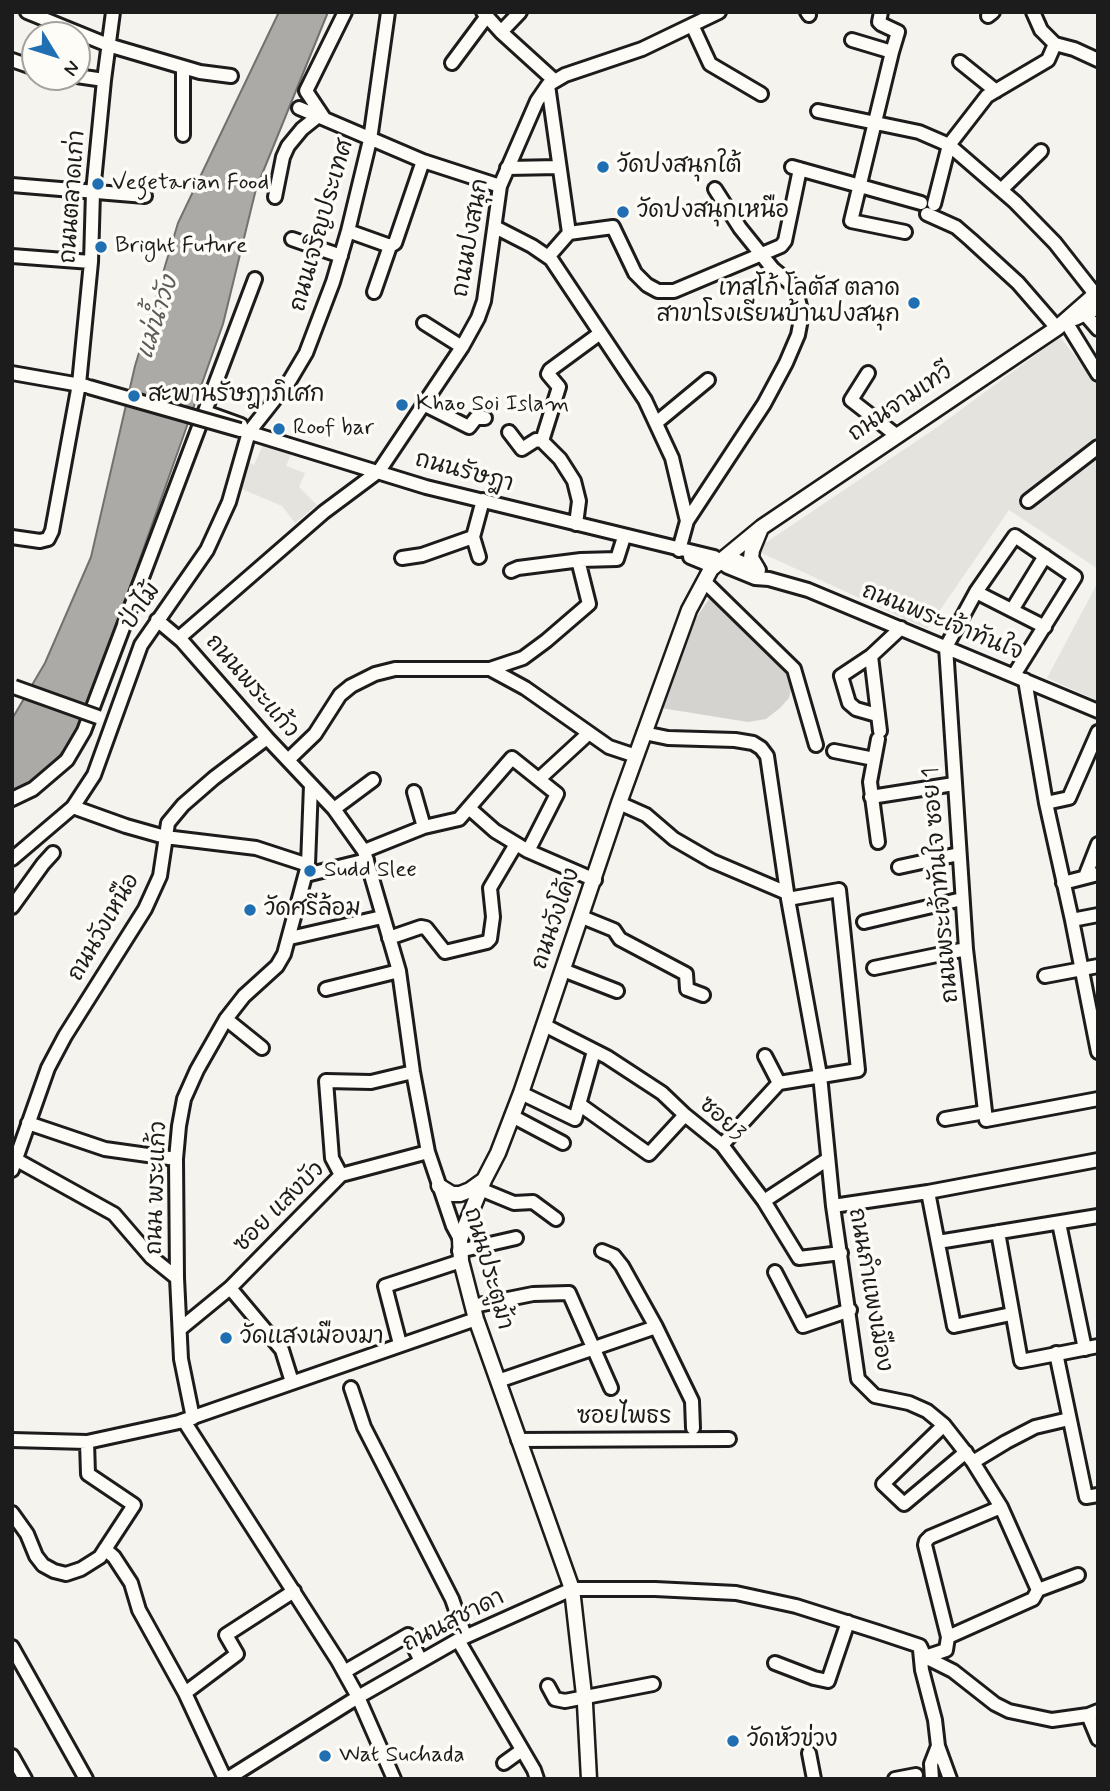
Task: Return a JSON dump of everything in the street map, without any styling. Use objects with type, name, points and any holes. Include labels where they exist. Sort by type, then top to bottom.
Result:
[{"type":"main road","name":"ถนนจามเทวี","points":[[720,560],[762,527],[1092,304]]},
{"type":"main road","points":[[757,568],[751,558],[762,527]]},
{"type":"main road","name":"ถนนวังโค้ง","points":[[688,610],[717,573],[720,560]]},
{"type":"main road","name":"ถนนวังโค้ง","points":[[460,1250],[482,1185],[498,1153],[521,1093],[619,803],[688,610],[711,569],[720,560]]},
{"type":"main road","points":[[439,1186],[452,1194],[460,1194],[482,1185]]},
{"type":"main road","name":"ถนนประตูม้า","points":[[460,1250],[475,1312],[572,1589],[584,1699],[589,1779]]},
{"type":"street","points":[[27,12],[108,45],[200,72],[231,76]]},
{"type":"street","name":"ถนนตลาดเก่า","points":[[12,537],[40,541],[48,539],[52,531],[72,417],[84,385],[93,192],[113,12]]},
{"type":"street","points":[[320,117],[306,91],[345,12]]},
{"type":"street","name":"ถนนเจริญประเทศ","points":[[245,431],[290,380],[302,362],[341,256],[370,139],[388,12]]},
{"type":"street","points":[[501,32],[520,12]]},
{"type":"street","points":[[551,83],[565,75],[642,49],[719,12]]},
{"type":"street","points":[[881,12],[881,24],[898,32],[850,221],[905,232]]},
{"type":"street","points":[[1033,12],[1041,30],[1055,44],[1098,60]]},
{"type":"street","points":[[452,63],[485,14],[551,83],[569,233]]},
{"type":"street","points":[[692,25],[710,64],[761,94]]},
{"type":"street","points":[[852,40],[892,52]]},
{"type":"street","points":[[927,207],[949,145],[987,96],[1048,60],[1055,44]]},
{"type":"street","points":[[960,62],[996,91]]},
{"type":"street","points":[[183,67],[183,135]]},
{"type":"street","points":[[91,78],[104,80]]},
{"type":"street","name":"ถนนปงสนุก","points":[[379,471],[478,318],[484,302],[500,186],[537,101],[551,83]]},
{"type":"street","points":[[299,108],[422,161],[500,186]]},
{"type":"street","points":[[818,111],[919,132],[949,145],[1002,189],[1055,243],[1092,304],[1098,329]]},
{"type":"street","points":[[275,197],[283,157],[288,146],[302,129],[320,117]]},
{"type":"street","points":[[1002,189],[1041,151]]},
{"type":"street","points":[[374,292],[390,246],[395,243],[422,161]]},
{"type":"street","points":[[507,168],[559,167]]},
{"type":"street","points":[[548,257],[569,233],[613,227],[635,273],[658,291],[674,291],[781,246],[785,241],[796,168],[927,207],[971,240],[1063,323],[1098,374]]},
{"type":"street","points":[[12,185],[145,196]]},
{"type":"street","points":[[679,550],[687,521],[764,404],[798,335],[802,314],[795,287],[773,269],[715,189]]},
{"type":"street","points":[[495,227],[548,257],[565,278],[599,334],[645,400],[672,458],[687,521]]},
{"type":"street","points":[[348,231],[390,246]]},
{"type":"street","points":[[292,239],[341,256]]},
{"type":"street","points":[[12,256],[91,262]]},
{"type":"street","points":[[12,799],[33,789],[67,760],[84,731],[255,279]]},
{"type":"street","points":[[424,323],[462,346]]},
{"type":"street","points":[[542,441],[559,387],[548,374],[550,370],[599,334]]},
{"type":"street","points":[[12,373],[84,385],[245,431]]},
{"type":"street","points":[[868,373],[851,400],[896,435]]},
{"type":"street","points":[[656,423],[708,380]]},
{"type":"street","points":[[423,404],[469,427],[476,418],[485,418]]},
{"type":"street","points":[[205,412],[242,425],[245,431]]},
{"type":"street","name":"ถนนรัษฎา","points":[[245,431],[426,487],[679,550],[687,549],[720,560]]},
{"type":"street","name":"ป่าไม้","points":[[12,859],[74,807],[94,775],[134,661],[157,620],[207,550],[229,502],[245,431]]},
{"type":"street","points":[[509,432],[522,449],[536,440],[542,441],[560,459],[573,481],[579,501],[576,524]]},
{"type":"street","points":[[1028,501],[1098,447]]},
{"type":"street","points":[[179,638],[324,512],[379,471]]},
{"type":"street","points":[[479,557],[473,537],[483,500]]},
{"type":"street","points":[[946,647],[976,592],[1015,536],[1075,578],[1019,677],[1098,1052]]},
{"type":"street","points":[[402,558],[422,555],[473,537]]},
{"type":"street","points":[[511,571],[582,560],[617,558],[625,537]]},
{"type":"street","points":[[1012,610],[1045,556]]},
{"type":"street","points":[[288,760],[315,734],[340,695],[351,686],[376,674],[396,669],[490,669],[523,658],[589,604],[579,564],[582,560]]},
{"type":"street","name":"ถนนพระเจ้าทันใจ","points":[[720,560],[736,560],[757,568],[769,579]]},
{"type":"street","name":"ถนนพระเจ้าทันใจ","points":[[720,560],[755,578],[769,579],[808,590],[1098,711]]},
{"type":"street","points":[[708,585],[794,669],[816,745]]},
{"type":"street","points":[[976,592],[1045,627]]},
{"type":"street","name":"ถนนพระแก้ว","points":[[157,620],[179,638],[311,785]]},
{"type":"street","points":[[877,715],[856,709],[849,703],[841,676],[871,656],[901,628]]},
{"type":"street","name":"ถนนพระเจ้าทันใจ ซอย 1","points":[[946,647],[966,949],[986,1116]]},
{"type":"street","points":[[114,649],[134,661]]},
{"type":"street","points":[[871,656],[879,735],[870,782],[878,842]]},
{"type":"street","points":[[490,669],[525,688],[609,747],[636,756]]},
{"type":"street","points":[[13,687],[114,723]]},
{"type":"street","points":[[1046,803],[1069,798],[1098,732]]},
{"type":"street","points":[[539,779],[589,733]]},
{"type":"street","name":"ถนนกำแพงเมือง","points":[[644,733],[668,738],[753,743],[767,756],[788,896],[820,1075],[833,1206],[858,1378],[866,1390],[875,1396],[909,1403],[927,1411],[944,1425],[970,1457],[1002,1507],[1038,1590]]},
{"type":"street","name":"ถนนวังเหนือ","points":[[14,1164],[47,1068],[145,909],[160,876],[168,823],[183,805],[214,778],[267,738]]},
{"type":"street","points":[[834,751],[874,759]]},
{"type":"street","points":[[74,807],[165,837],[256,848],[307,870],[365,855],[424,827],[459,819],[512,758],[557,794],[528,851]]},
{"type":"street","points":[[334,809],[373,780]]},
{"type":"street","points":[[871,797],[954,784]]},
{"type":"street","name":"ถนนประตูม้า","points":[[311,785],[334,809],[365,855],[399,971],[413,1072],[428,1152],[460,1250]]},
{"type":"street","name":"ถนน พระแก้ว","points":[[189,1419],[181,1359],[177,1278],[178,1126],[184,1099],[197,1070],[226,1019],[244,996],[277,966],[290,938],[307,870],[311,785]]},
{"type":"street","points":[[414,792],[424,827]]},
{"type":"street","points":[[619,803],[646,815],[674,839],[712,860],[788,896],[839,891],[858,1070],[779,1083],[722,1145]]},
{"type":"street","points":[[469,808],[495,831],[528,851],[595,880]]},
{"type":"street","points":[[389,938],[421,927],[426,928],[445,952],[487,942],[490,939],[493,917],[491,888],[516,844]]},
{"type":"street","points":[[1063,883],[1091,876],[1098,844]]},
{"type":"street","points":[[12,907],[35,873],[53,853]]},
{"type":"street","points":[[899,867],[959,855]]},
{"type":"street","points":[[864,922],[962,899]]},
{"type":"street","points":[[1072,920],[1098,915]]},
{"type":"street","points":[[290,938],[382,916]]},
{"type":"street","points":[[582,917],[614,930],[620,939],[686,974],[687,989],[703,995]]},
{"type":"street","points":[[874,968],[966,949]]},
{"type":"street","points":[[1045,976],[1098,967]]},
{"type":"street","points":[[563,970],[617,990]]},
{"type":"street","points":[[326,989],[399,971]]},
{"type":"street","points":[[226,1019],[262,1048]]},
{"type":"street","name":"ซอย3","points":[[544,1025],[594,1051],[662,1093],[722,1145],[764,1201],[799,1258],[841,1253]]},
{"type":"street","points":[[521,1093],[575,1119],[594,1051]]},
{"type":"street","points":[[765,1056],[779,1083]]},
{"type":"street","points":[[341,1175],[332,1158],[326,1081],[371,1082],[413,1072]]},
{"type":"street","points":[[945,1119],[986,1116],[1098,1099]]},
{"type":"street","points":[[579,1104],[649,1154],[685,1115]]},
{"type":"street","points":[[512,1116],[564,1143]]},
{"type":"street","points":[[28,1123],[105,1149],[176,1158]]},
{"type":"street","name":"ซอย แสงบัว","points":[[180,1329],[230,1288],[341,1175],[428,1152]]},
{"type":"street","points":[[764,1201],[828,1159]]},
{"type":"street","points":[[833,1206],[928,1192],[1098,1160]]},
{"type":"street","points":[[14,1164],[114,1214],[151,1257],[177,1278]]},
{"type":"street","points":[[482,1185],[514,1203],[533,1202],[556,1219]]},
{"type":"street","points":[[928,1192],[954,1326],[1011,1314]]},
{"type":"street","points":[[938,1242],[1098,1216]]},
{"type":"street","points":[[998,1232],[1021,1361],[1091,1348],[1059,1223]]},
{"type":"street","points":[[400,1344],[386,1286],[460,1250],[516,1238]]},
{"type":"street","points":[[602,1251],[614,1256],[622,1266],[656,1327],[692,1401],[693,1428]]},
{"type":"street","points":[[775,1272],[803,1326],[849,1310]]},
{"type":"street","points":[[230,1288],[282,1350],[292,1382]]},
{"type":"street","points":[[12,1440],[87,1442],[189,1419],[400,1344],[475,1312],[533,1294],[569,1293],[611,1388]]},
{"type":"street","points":[[498,1381],[656,1327]]},
{"type":"street","points":[[1056,1353],[1086,1497],[1098,1495]]},
{"type":"street","points":[[351,1388],[364,1427],[452,1599],[462,1638],[537,1779]]},
{"type":"street","points":[[189,1419],[344,1672],[394,1779]]},
{"type":"street","points":[[944,1425],[883,1484],[904,1504],[970,1457],[1035,1427],[1069,1419]]},
{"type":"street","name":"ซอยไพธร","points":[[518,1440],[729,1439]]},
{"type":"street","points":[[12,1513],[27,1534],[36,1556],[54,1571],[66,1574],[81,1569],[100,1557],[134,1505],[88,1474],[87,1442]]},
{"type":"street","points":[[922,1652],[946,1650],[948,1636],[925,1545],[930,1537],[1002,1507]]},
{"type":"street","points":[[105,1549],[114,1557],[131,1583],[139,1609],[185,1693],[226,1779]]},
{"type":"street","points":[[948,1636],[1033,1599],[1038,1590],[1078,1575]]},
{"type":"street","points":[[572,1589],[736,1593],[796,1606],[848,1622],[922,1652],[1009,1711],[1052,1720],[1093,1713],[1098,1739]]},
{"type":"street","name":"ถนนสุชาดา","points":[[226,1779],[358,1697],[462,1638],[572,1589]]},
{"type":"street","points":[[185,1693],[237,1654],[226,1635],[294,1591]]},
{"type":"street","points":[[775,1663],[828,1681],[848,1622]]},
{"type":"street","points":[[344,1672],[408,1635],[421,1661]]},
{"type":"street","points":[[12,1647],[86,1779]]},
{"type":"street","points":[[922,1652],[922,1670],[939,1746],[950,1779]]},
{"type":"street","points":[[548,1686],[550,1693],[557,1700],[584,1699],[653,1684]]},
{"type":"street","points":[[932,1779],[931,1764],[939,1746]]},
{"type":"street","points":[[504,1763],[522,1751]]},
{"type":"street","points":[[809,1753],[814,1779]]},
{"type":"street","points":[[12,1756],[25,1779]]},
{"type":"street","points":[[895,1779],[916,1775]]},
{"type":"shaded area","points":[[1060,337],[1098,385],[1098,569],[1009,510],[927,629],[755,550],[936,428]]},
{"type":"shaded area","points":[[263,445],[291,455],[286,466],[305,473],[299,487],[317,505],[295,523],[282,506],[237,487],[244,460],[254,465]]},
{"type":"shaded area","points":[[1098,582],[1098,701],[1047,678]]},
{"type":"shaded area","points":[[711,596],[789,671],[792,685],[789,698],[766,719],[748,722],[661,708],[688,630]]},
{"type":"water","name":"แม่น้ำวัง","points":[[279,12],[328,12],[256,189],[223,324],[90,700],[71,741],[55,761],[23,789],[12,794],[12,719],[45,663],[91,557],[135,366],[178,223]]},
{"type":"place","name":"วัดปงสนุกใต้","points":[[603,167]]},
{"type":"place","name":"Vegetarian Food","points":[[98,184]]},
{"type":"place","name":"วัดปงสนุกเหนือ","points":[[623,212]]},
{"type":"place","name":"Bright Future","points":[[101,247]]},
{"type":"place","name":"เทสโก้ โลตัส ตลาด สาขาโรงเรียนบ้านปงสนุก","points":[[914,303]]},
{"type":"place","name":"สะพานรัษฎาภิเศก","points":[[134,396]]},
{"type":"place","name":"Khao Soi Islam","points":[[402,405]]},
{"type":"place","name":"Roof bar","points":[[279,429]]},
{"type":"place","name":"Sudd Slee","points":[[310,871]]},
{"type":"place","name":"วัดศรีล้อม","points":[[250,910]]},
{"type":"place","name":"วัดแสงเมืองมา","points":[[226,1338]]},
{"type":"place","name":"วัดหัวข่วง","points":[[733,1741]]},
{"type":"place","name":"Wat Suchada","points":[[325,1756]]}]
